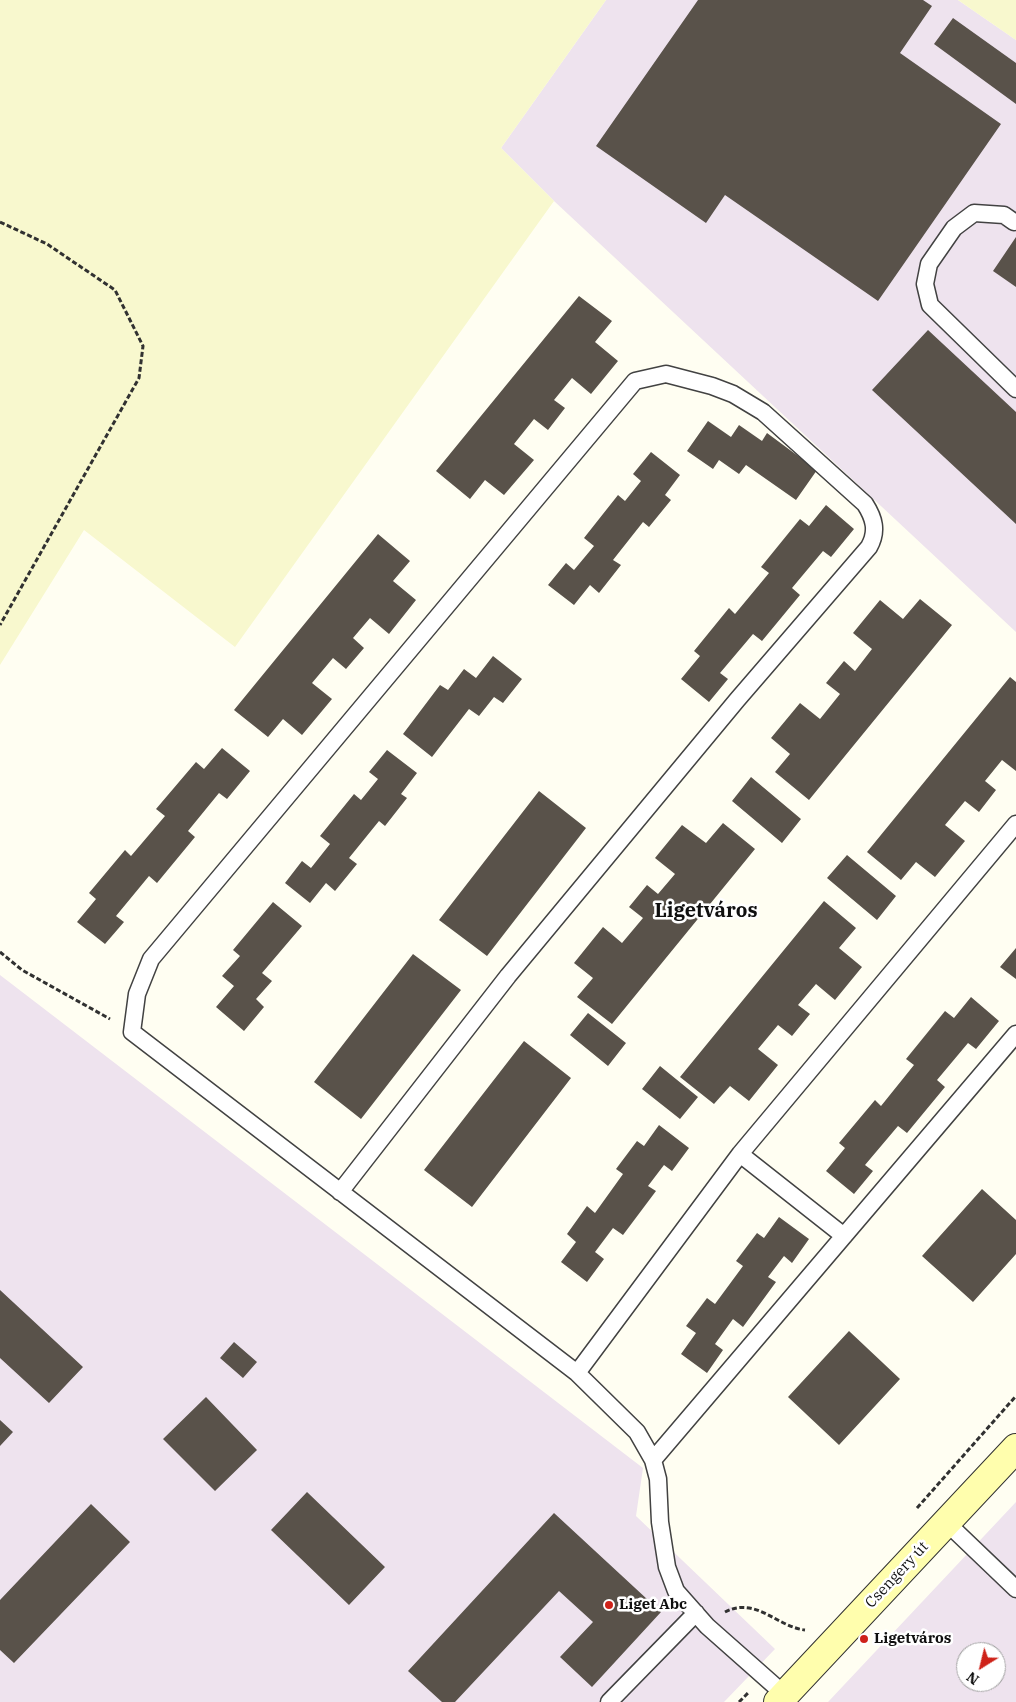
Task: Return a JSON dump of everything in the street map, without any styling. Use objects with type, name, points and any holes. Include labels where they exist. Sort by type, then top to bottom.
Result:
[{"type":"main road","name":"Csengery út","points":[[781,1699],[1016,1448]]},
{"type":"lane","points":[[1014,222],[1004,215],[974,213],[954,228],[929,264],[925,284],[930,305],[1016,389]]},
{"type":"lane","points":[[340,1192],[514,968],[737,700],[869,547],[875,537],[873,517],[865,504],[763,412],[733,394],[712,386],[666,374],[635,381],[151,959],[137,994],[132,1032],[340,1192],[577,1373],[637,1432],[654,1460],[658,1479],[660,1522],[666,1567],[676,1591],[707,1626],[781,1699]]},
{"type":"lane","points":[[577,1373],[740,1154],[1016,824]]},
{"type":"lane","points":[[654,1460],[1016,1034]]},
{"type":"lane","points":[[740,1154],[844,1236]]},
{"type":"lane","points":[[946,1522],[1016,1589]]},
{"type":"lane","points":[[609,1702],[696,1614]]},
{"type":"path","points":[[0,222],[47,244],[115,290],[143,346],[139,378],[0,625]]},
{"type":"path","points":[[0,952],[22,970],[100,1012],[132,1032]]},
{"type":"path","points":[[707,1626],[726,1610],[739,1608],[763,1611],[794,1629],[808,1630]]},
{"type":"shaded area","points":[[606,0],[958,0],[1016,40],[1016,632],[554,201],[501,148]]},
{"type":"shaded area","points":[[0,975],[643,1468],[636,1516],[775,1649],[724,1702],[0,1702]]},
{"type":"shaded area","points":[[1016,1502],[1016,1702],[828,1702]]},
{"type":"green space","points":[[0,0],[606,0],[501,148],[554,201],[235,647],[84,530],[0,665]]},
{"type":"green space","points":[[958,0],[1016,0],[1016,40]]},
{"type":"building","points":[[698,0],[923,0],[932,6],[900,53],[1001,124],[878,301],[725,195],[706,223],[596,146]]},
{"type":"building","points":[[953,18],[1016,63],[1016,104],[934,44]]},
{"type":"building","points":[[1016,237],[1016,287],[993,271]]},
{"type":"building","points":[[579,296],[612,321],[595,342],[618,361],[591,394],[572,378],[554,400],[565,408],[548,430],[534,419],[514,444],[534,460],[504,495],[485,480],[470,499],[436,471]]},
{"type":"building","points":[[928,330],[1016,412],[1016,524],[872,390]]},
{"type":"building","points":[[708,421],[731,437],[739,425],[762,441],[767,433],[817,470],[796,500],[746,465],[739,474],[719,460],[713,469],[687,451]]},
{"type":"building","points":[[651,452],[680,475],[665,495],[671,500],[649,527],[643,522],[613,560],[621,565],[599,593],[590,585],[574,605],[548,585],[566,563],[574,570],[594,546],[584,538],[618,495],[625,501],[641,481],[633,474]]},
{"type":"building","points":[[826,505],[854,529],[831,557],[823,551],[792,588],[800,595],[762,641],[753,634],[720,673],[728,679],[709,702],[681,679],[700,656],[694,651],[729,608],[735,614],[769,573],[761,567],[800,519],[809,526]]},
{"type":"building","points":[[378,534],[410,561],[393,581],[416,600],[389,634],[370,618],[353,638],[364,648],[346,669],[333,658],[312,683],[332,699],[302,735],[283,719],[268,737],[234,710]]},
{"type":"building","points":[[920,599],[952,625],[809,800],[775,772],[790,754],[771,738],[800,703],[820,719],[840,694],[826,683],[844,661],[855,671],[872,649],[853,633],[880,600],[903,619]]},
{"type":"building","points":[[493,656],[522,679],[503,703],[494,697],[479,716],[469,709],[432,757],[403,734],[440,685],[448,690],[464,669],[476,678]]},
{"type":"building","points":[[1010,677],[1016,682],[1016,771],[1002,760],[985,781],[996,790],[979,812],[965,801],[945,825],[965,841],[935,877],[916,862],[901,880],[867,852]]},
{"type":"building","points":[[222,748],[250,771],[227,799],[219,793],[188,831],[195,837],[157,883],[149,876],[116,916],[124,922],[105,944],[77,922],[96,899],[89,893],[125,850],[131,856],[165,816],[156,809],[196,762],[204,769]]},
{"type":"building","points":[[387,750],[417,773],[401,794],[407,798],[385,826],[379,821],[349,858],[357,864],[335,891],[326,883],[310,903],[285,883],[302,861],[311,868],[330,844],[320,836],[354,794],[361,800],[378,779],[369,772]]},
{"type":"building","points":[[751,777],[801,819],[782,843],[732,801]]},
{"type":"building","points":[[539,791],[586,828],[487,956],[439,920]]},
{"type":"building","points":[[723,823],[755,849],[612,1024],[577,997],[593,978],[574,963],[603,927],[622,943],[643,918],[629,907],[647,885],[658,894],[675,874],[655,858],[682,825],[706,843]]},
{"type":"building","points":[[847,855],[896,896],[877,920],[827,878]]},
{"type":"building","points":[[824,901],[856,928],[839,948],[862,967],[835,1000],[816,984],[798,1005],[810,1014],[792,1036],[778,1025],[758,1049],[778,1065],[749,1101],[730,1086],[714,1104],[680,1077]]},
{"type":"building","points":[[273,902],[302,926],[262,973],[272,981],[256,999],[264,1007],[244,1031],[216,1007],[234,986],[222,976],[240,956],[233,950]]},
{"type":"building","points":[[1016,948],[1016,979],[1000,967]]},
{"type":"building","points":[[413,954],[461,990],[361,1119],[314,1082]]},
{"type":"building","points":[[971,997],[999,1021],[976,1049],[968,1043],[937,1080],[945,1087],[907,1133],[898,1126],[865,1165],[873,1171],[854,1194],[826,1171],[845,1148],[839,1143],[875,1100],[881,1106],[914,1065],[906,1059],[945,1011],[954,1018]]},
{"type":"building","points":[[588,1013],[626,1043],[608,1066],[570,1035]]},
{"type":"building","points":[[524,1041],[571,1078],[472,1207],[424,1170]]},
{"type":"building","points":[[660,1066],[698,1097],[680,1119],[642,1089]]},
{"type":"building","points":[[659,1125],[689,1148],[672,1171],[664,1165],[648,1186],[656,1191],[623,1235],[613,1228],[595,1252],[604,1259],[587,1282],[561,1262],[576,1242],[567,1234],[587,1206],[595,1213],[623,1174],[616,1169],[637,1141],[644,1146]]},
{"type":"building","points":[[982,1189],[1016,1220],[1016,1254],[973,1302],[922,1256]]},
{"type":"building","points":[[779,1217],[809,1239],[792,1263],[784,1256],[768,1277],[776,1282],[743,1327],[733,1319],[715,1344],[723,1350],[707,1373],[681,1354],[696,1333],[686,1326],[707,1298],[715,1304],[743,1266],[736,1261],[757,1233],[764,1238]]},
{"type":"building","points":[[0,1290],[83,1367],[49,1403],[0,1358]]},
{"type":"building","points":[[849,1331],[900,1379],[839,1445],[788,1397]]},
{"type":"building","points":[[234,1342],[257,1362],[243,1378],[220,1358]]},
{"type":"building","points":[[206,1397],[257,1450],[215,1491],[163,1439]]},
{"type":"building","points":[[0,1420],[13,1432],[0,1446]]},
{"type":"building","points":[[307,1492],[385,1567],[349,1605],[271,1530]]},
{"type":"building","points":[[91,1504],[130,1542],[14,1663],[0,1650],[0,1600]]},
{"type":"building","points":[[554,1513],[661,1612],[592,1687],[560,1657],[593,1622],[559,1591],[455,1702],[442,1702],[408,1671]]},
{"type":"place","name":"Liget Abc","points":[[609,1605]]},
{"type":"place","name":"Ligetváros","points":[[864,1639]]},
{"type":"district","name":"Ligetváros","points":[[706,911]]}]
